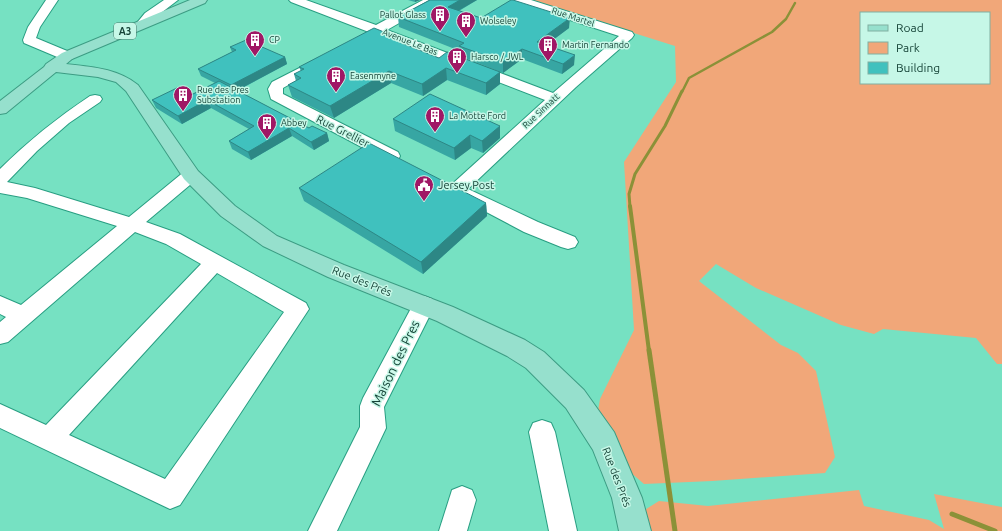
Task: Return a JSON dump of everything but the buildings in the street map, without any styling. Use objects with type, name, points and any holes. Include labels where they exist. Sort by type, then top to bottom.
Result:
[{"type":"main road","name":"A3","points":[[0,109],[59,62],[142,24],[201,0]]},
{"type":"main road","name":"Rue des Prés","points":[[59,62],[121,79],[132,88],[191,174],[228,211],[270,241],[336,271],[424,305],[516,348],[535,360],[561,384],[589,418],[604,442],[627,498],[635,531]]},
{"type":"street","points":[[52,0],[34,27],[29,40],[59,62]]},
{"type":"street","points":[[142,24],[149,16],[172,0]]},
{"type":"street","name":"Avenue Le Bas","points":[[295,0],[381,27]]},
{"type":"street","name":"Avenue Le Bas","points":[[315,0],[555,99]]},
{"type":"street","points":[[364,37],[432,0]]},
{"type":"street","name":"Rue Martel","points":[[519,0],[628,35]]},
{"type":"street","name":"Rue Sinnatt","points":[[568,242],[531,227],[449,186],[555,99],[628,35]]},
{"type":"street","name":"Rue Grellier","points":[[331,55],[277,85],[274,89],[276,96],[408,164]]},
{"type":"street","points":[[0,179],[31,147],[64,120],[95,99]]},
{"type":"street","points":[[0,335],[191,174]]},
{"type":"street","points":[[0,187],[29,192],[131,224],[173,239],[298,309],[170,495],[0,416]]},
{"type":"street","points":[[49,439],[214,263]]},
{"type":"street","points":[[0,305],[23,315]]},
{"type":"street","name":"Maison des Pres","points":[[322,531],[373,428],[372,406],[424,305]]},
{"type":"street","points":[[542,432],[563,531]]},
{"type":"street","points":[[453,531],[462,500]]},
{"type":"green space","points":[[529,0],[1002,0],[1002,364],[997,364],[976,338],[883,329],[874,334],[841,325],[756,288],[716,264],[699,281],[781,345],[798,353],[816,371],[835,457],[825,473],[644,484],[629,471],[598,411],[600,399],[634,330],[624,162],[676,82],[675,46]]},
{"type":"green space","points":[[859,490],[864,506],[929,520],[944,529],[934,494],[1002,507],[1002,531],[647,531],[643,511],[659,501],[708,506]]},
{"type":"waterway","points":[[682,92],[689,78],[772,32],[786,19],[795,3]]},
{"type":"waterway","points":[[630,207],[629,194],[635,174],[665,126],[682,91]]},
{"type":"waterway","points":[[630,206],[649,351]]},
{"type":"waterway","points":[[649,350],[675,531]]},
{"type":"waterway","points":[[952,514],[995,531]]},
{"type":"place","name":"Pallot Glass","points":[[440,32]]},
{"type":"place","name":"Wolseley","points":[[466,38]]},
{"type":"place","name":"CP","points":[[255,57]]},
{"type":"place","name":"Martin Fernando","points":[[548,62]]},
{"type":"place","name":"Harsco / JWL","points":[[457,74]]},
{"type":"place","name":"Easenmyne","points":[[336,93]]},
{"type":"place","name":"Rue des Pres Substation","points":[[183,112]]},
{"type":"place","name":"La Motte Ford","points":[[435,133]]},
{"type":"place","name":"Abbey","points":[[267,140]]},
{"type":"place","name":"Jersey Post","points":[[424,202]]}]
